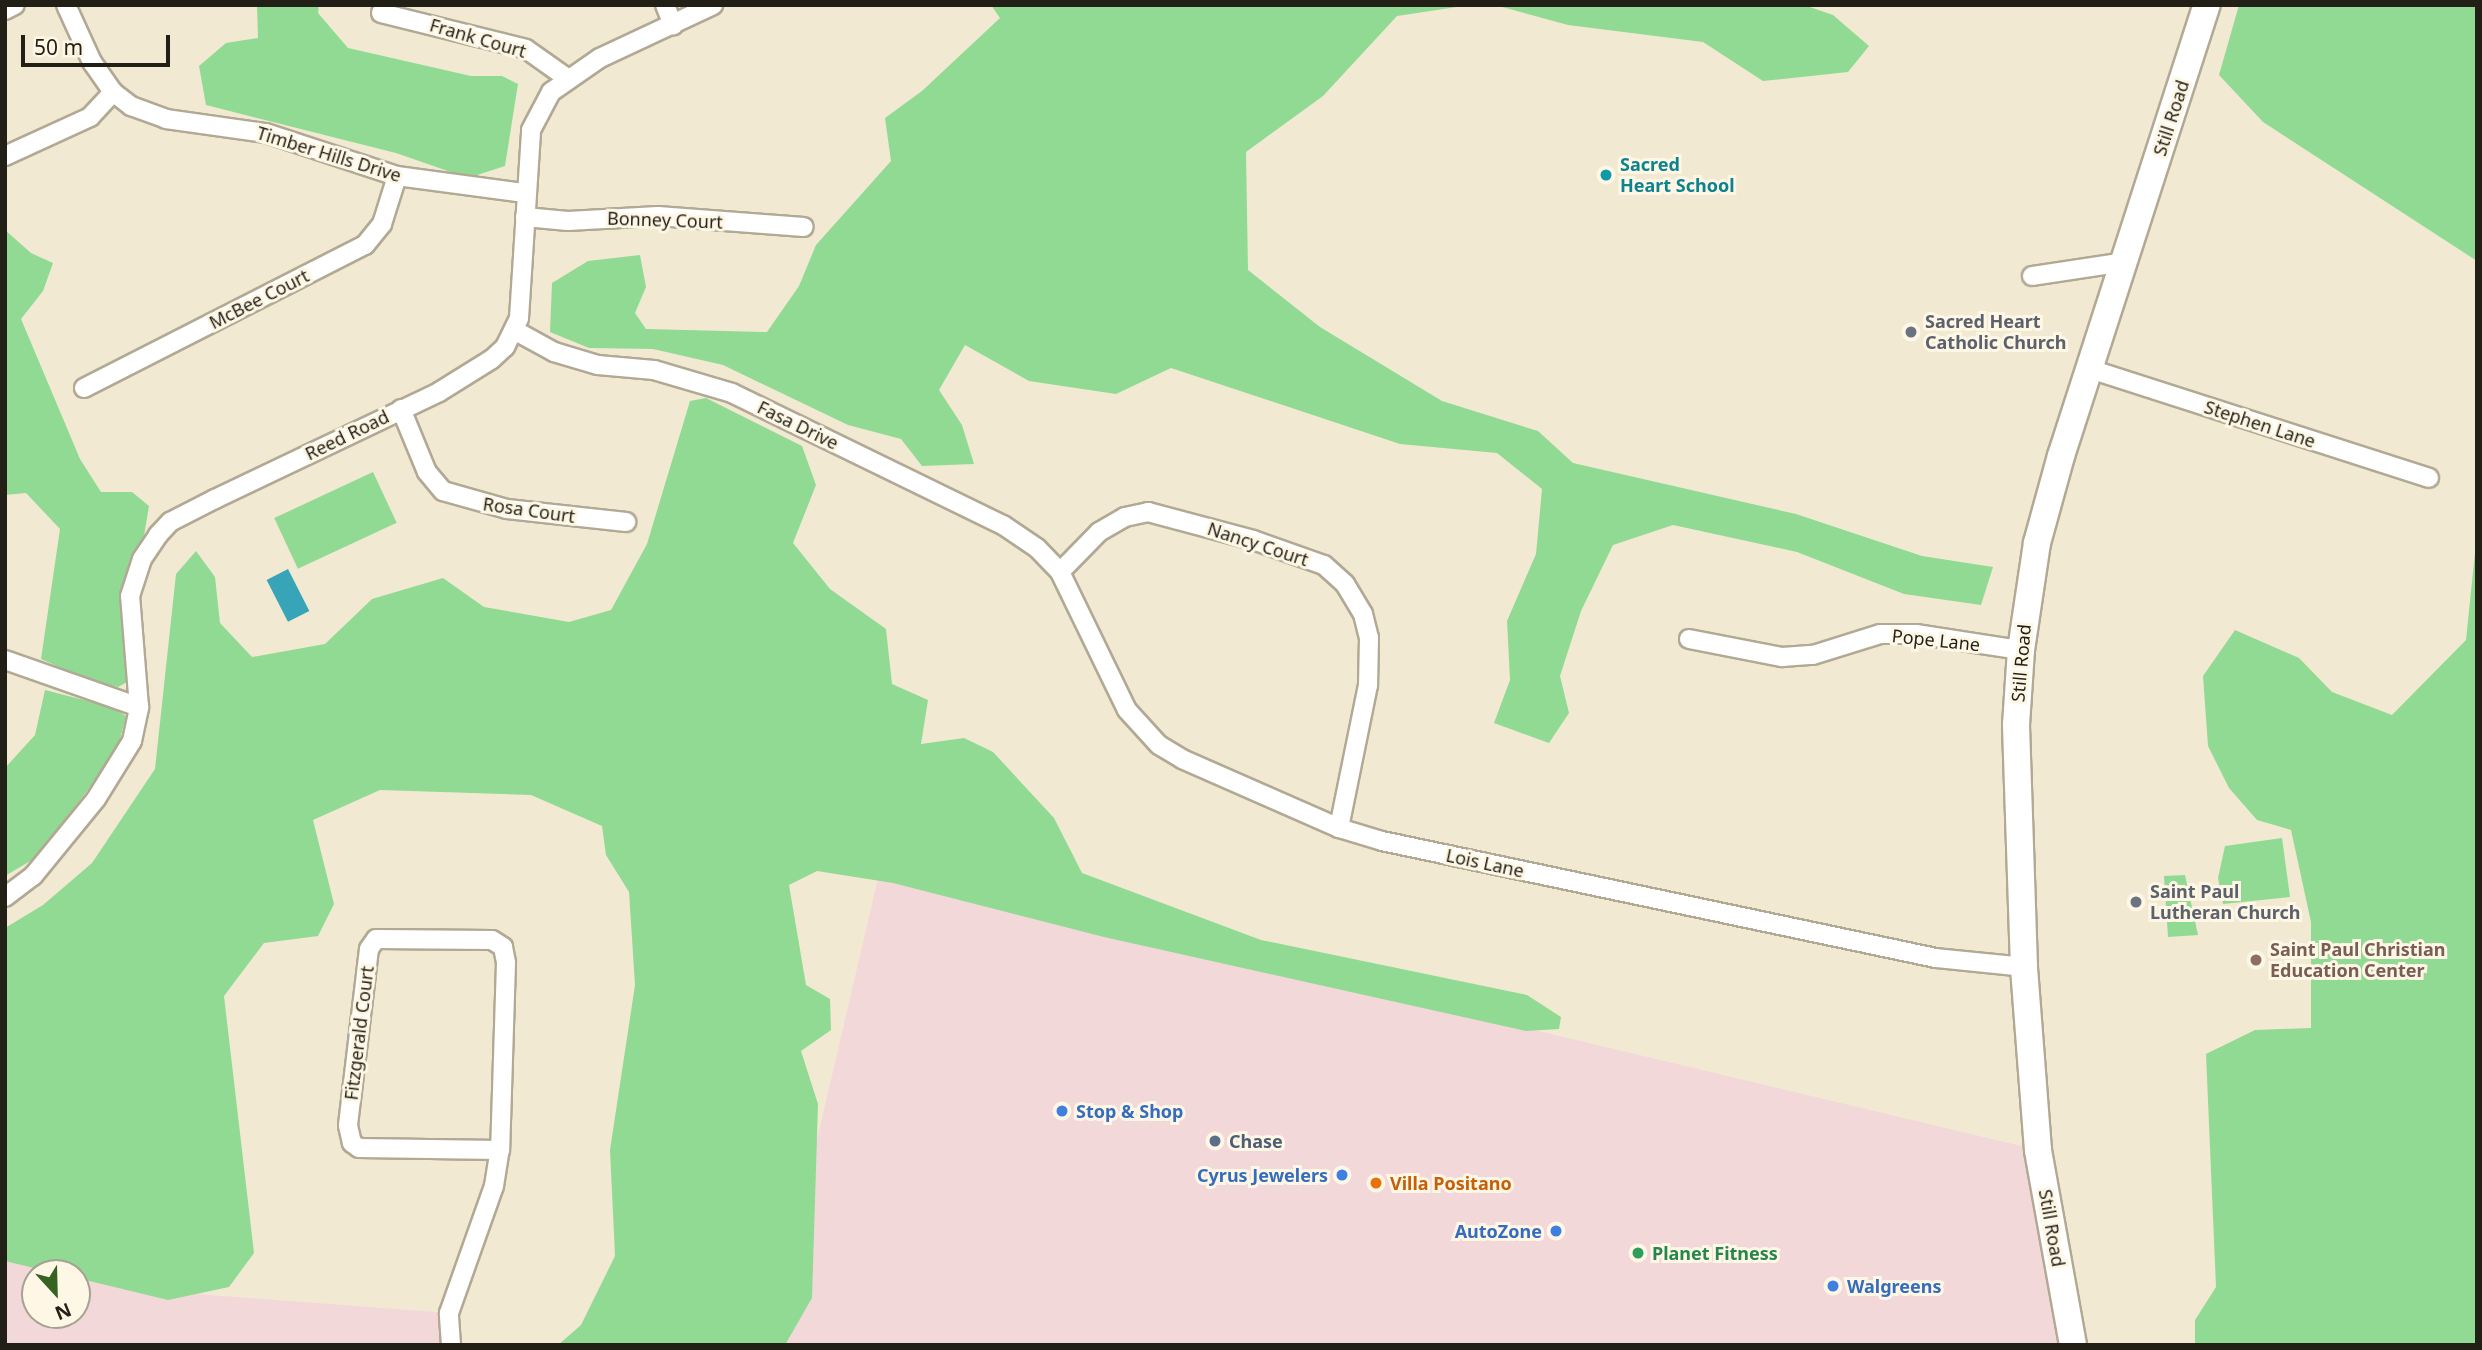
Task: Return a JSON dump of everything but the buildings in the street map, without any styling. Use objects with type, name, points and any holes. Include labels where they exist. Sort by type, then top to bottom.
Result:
[{"type":"main road","name":"Still Road","points":[[2073,1345],[2038,1150],[2024,967],[2016,725],[2021,650],[2037,543],[2207,5]]},
{"type":"street","points":[[5,10],[15,5]]},
{"type":"street","points":[[665,5],[673,26]]},
{"type":"street","name":"Reed Road","points":[[5,897],[33,876],[96,799],[132,741],[139,707],[130,596],[142,559],[158,535],[170,522],[401,409],[492,359],[514,330],[524,289],[526,193],[531,130],[551,92],[600,58],[713,5]]},
{"type":"street","name":"Timber Hills Drive","points":[[72,7],[92,62],[113,92],[131,106],[166,119],[266,133],[397,176],[526,193]]},
{"type":"street","name":"Frank Court","points":[[381,13],[526,49],[567,79]]},
{"type":"street","points":[[5,156],[90,117],[113,92]]},
{"type":"street","name":"McBee Court","points":[[84,387],[365,245],[382,224],[397,176]]},
{"type":"street","name":"Bonney Court","points":[[525,217],[568,221],[658,216],[804,228]]},
{"type":"street","points":[[2032,276],[2125,262]]},
{"type":"street","name":"Fasa Drive","points":[[514,330],[554,352],[587,362],[654,370],[732,393],[1003,525],[1037,548],[1060,572]]},
{"type":"street","name":"Stephen Lane","points":[[2090,369],[2429,478]]},
{"type":"street","name":"Rosa Court","points":[[401,409],[428,472],[443,491],[507,509],[626,522]]},
{"type":"street","name":"Nancy Court","points":[[1060,572],[1099,532],[1125,517],[1148,512],[1253,540],[1324,565],[1345,584],[1363,614],[1369,650],[1368,685],[1339,828]]},
{"type":"street","name":"Lois Lane","points":[[1060,572],[1127,710],[1159,745],[1182,759],[1339,828],[1396,844],[1936,958],[2024,967]]},
{"type":"street","name":"Pope Lane","points":[[1689,639],[1782,657],[1813,655],[1880,634],[1916,634],[2021,650]]},
{"type":"street","points":[[5,660],[139,707]]},
{"type":"street","name":"Fitzgerald Court","points":[[451,1345],[449,1313],[494,1186],[499,1150],[506,963],[503,947],[492,940],[376,939],[369,949],[348,1125],[352,1143],[359,1148],[499,1150]]},
{"type":"shaded area","points":[[879,874],[2038,1150],[2073,1345],[769,1345]]},
{"type":"shaded area","points":[[5,1254],[26,1259],[21,1259],[21,1329],[91,1329],[91,1275],[157,1291],[449,1313],[451,1345],[5,1345]]},
{"type":"green space","points":[[257,5],[319,5],[318,13],[348,48],[471,76],[502,76],[518,84],[505,166],[468,178],[396,153],[206,105],[199,66],[226,43],[258,38]]},
{"type":"green space","points":[[991,5],[1470,5],[1397,16],[1323,96],[1246,152],[1248,270],[1320,327],[1442,401],[1538,431],[1573,463],[1796,514],[1922,556],[1993,567],[1981,605],[1904,594],[1797,552],[1673,525],[1613,545],[1581,611],[1560,676],[1569,713],[1549,743],[1494,723],[1510,680],[1507,621],[1536,554],[1542,489],[1497,453],[1400,444],[1171,368],[1116,394],[1029,381],[965,345],[939,390],[962,425],[974,464],[922,466],[901,439],[848,425],[723,365],[653,349],[589,348],[550,332],[552,283],[588,261],[640,255],[646,287],[635,313],[646,329],[767,332],[799,286],[816,245],[891,161],[885,118],[922,91],[1000,18]]},
{"type":"green space","points":[[1495,5],[1804,5],[1833,15],[1869,46],[1848,72],[1763,81],[1703,42],[1568,25]]},
{"type":"green space","points":[[2239,5],[2477,5],[2477,261],[2263,122],[2219,75]]},
{"type":"green space","points":[[5,230],[31,253],[53,263],[43,291],[21,319],[80,459],[101,492],[132,492],[149,506],[144,536],[120,595],[127,682],[118,687],[91,681],[41,659],[60,529],[26,493],[5,495]]},
{"type":"green space","points":[[706,398],[802,446],[816,485],[793,543],[830,589],[886,629],[892,684],[928,700],[921,744],[964,738],[993,752],[1054,818],[1082,873],[1261,940],[1527,995],[1561,1017],[1559,1029],[1526,1031],[1104,937],[893,883],[817,871],[789,885],[806,985],[830,999],[831,1030],[801,1051],[818,1104],[812,1298],[785,1345],[558,1345],[581,1325],[615,1256],[610,1150],[635,985],[629,892],[606,855],[602,826],[531,795],[380,790],[313,820],[334,904],[318,936],[264,943],[224,996],[254,1253],[229,1287],[168,1300],[91,1281],[91,1259],[21,1259],[21,1265],[5,1261],[5,928],[43,905],[92,863],[155,769],[176,574],[196,551],[215,577],[220,623],[252,657],[325,644],[372,599],[443,578],[484,607],[569,622],[611,610],[647,544],[690,401]]},
{"type":"green space","points":[[373,472],[397,523],[298,569],[274,518]]},
{"type":"green space","points":[[2477,533],[2477,1345],[2195,1345],[2195,1320],[2216,1287],[2206,1054],[2255,1030],[2311,1028],[2311,922],[2291,830],[2257,820],[2229,788],[2208,746],[2203,676],[2235,630],[2299,658],[2332,692],[2392,715],[2466,640]]},
{"type":"green space","points":[[45,690],[111,707],[126,716],[117,751],[37,857],[5,876],[5,768],[35,735]]},
{"type":"green space","points":[[2282,838],[2290,897],[2223,904],[2218,878],[2225,846]]},
{"type":"green space","points":[[2185,875],[2198,935],[2168,937],[2164,876]]},
{"type":"water","points":[[288,569],[309,611],[288,622],[267,580]]},
{"type":"place","name":"Sacred Heart School","points":[[1606,175]]},
{"type":"place","name":"Sacred Heart Catholic Church","points":[[1911,332]]},
{"type":"place","name":"Saint Paul Lutheran Church","points":[[2136,902]]},
{"type":"place","name":"Saint Paul Christian Education Center","points":[[2256,960]]},
{"type":"place","name":"Stop & Shop","points":[[1062,1111]]},
{"type":"place","name":"Chase","points":[[1215,1141]]},
{"type":"place","name":"Cyrus Jewelers","points":[[1342,1175]]},
{"type":"place","name":"Villa Positano","points":[[1376,1183]]},
{"type":"place","name":"AutoZone","points":[[1556,1231]]},
{"type":"place","name":"Planet Fitness","points":[[1638,1253]]},
{"type":"place","name":"Walgreens","points":[[1833,1286]]}]
